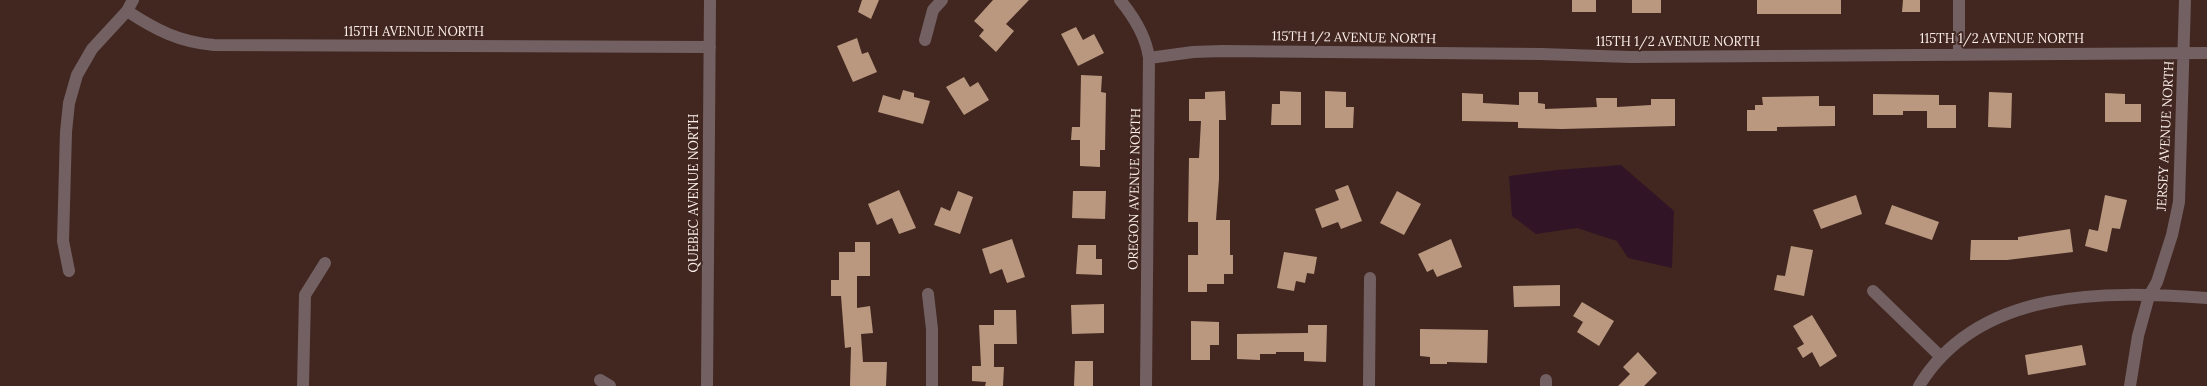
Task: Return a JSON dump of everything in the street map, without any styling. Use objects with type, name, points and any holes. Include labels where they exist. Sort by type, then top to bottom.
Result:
[{"type":"street","points":[[69,271],[63,241],[66,132],[69,103],[77,75],[92,49],[127,11],[133,0]]},
{"type":"street","name":"QUEBEC AVENUE NORTH","points":[[707,386],[710,0]]},
{"type":"street","points":[[925,40],[933,10],[942,0]]},
{"type":"street","name":"OREGON AVENUE NORTH","points":[[1120,0],[1134,19],[1148,48],[1149,58],[1146,386]]},
{"type":"street","points":[[1959,0],[1959,53]]},
{"type":"street","name":"JERSEY AVENUE NORTH","points":[[2130,386],[2138,336],[2149,296],[2157,282],[2172,235],[2179,202],[2185,0]]},
{"type":"street","name":"115TH AVENUE NORTH","points":[[127,11],[167,35],[191,43],[214,45],[710,47]]},
{"type":"street","name":"115TH 1/2 AVENUE NORTH","points":[[1149,58],[1222,50],[1541,54],[1630,57],[1959,53],[2207,53]]},
{"type":"street","points":[[303,386],[305,296],[325,263]]},
{"type":"street","points":[[1369,386],[1370,278]]},
{"type":"street","points":[[1873,291],[1941,357]]},
{"type":"street","points":[[928,294],[932,329],[932,386]]},
{"type":"street","points":[[1919,386],[1941,357],[1959,340],[1983,325],[2016,309],[2053,300],[2082,297],[2149,296],[2207,298]]},
{"type":"shaded area","points":[[1621,165],[1674,211],[1672,268],[1628,258],[1617,241],[1577,228],[1536,234],[1512,216],[1509,176],[1557,170]]},
{"type":"building","points":[[862,0],[879,0],[871,19],[858,12]]},
{"type":"building","points":[[993,0],[1029,0],[1006,24],[1014,31],[996,52],[979,36],[984,30],[974,21]]},
{"type":"building","points":[[1572,0],[1596,0],[1596,12],[1572,12]]},
{"type":"building","points":[[1632,0],[1661,0],[1661,13],[1632,13]]},
{"type":"building","points":[[1757,0],[1841,0],[1841,14],[1757,14]]},
{"type":"building","points":[[1903,0],[1920,0],[1920,12],[1902,12]]},
{"type":"building","points":[[1076,27],[1083,40],[1094,34],[1104,53],[1078,66],[1061,34]]},
{"type":"building","points":[[857,38],[862,54],[868,52],[877,72],[853,82],[837,46]]},
{"type":"building","points":[[1081,75],[1102,76],[1101,92],[1106,93],[1105,150],[1100,150],[1100,167],[1080,166],[1080,140],[1071,140],[1072,127],[1080,127]]},
{"type":"building","points":[[964,77],[970,87],[978,82],[989,100],[964,115],[946,87]]},
{"type":"building","points":[[903,90],[914,93],[914,97],[930,101],[923,124],[878,112],[883,95],[900,100]]},
{"type":"building","points":[[1225,91],[1226,120],[1219,120],[1219,179],[1216,220],[1230,220],[1230,255],[1233,255],[1233,274],[1224,274],[1224,284],[1207,284],[1207,292],[1188,292],[1188,255],[1198,255],[1198,222],[1188,222],[1189,158],[1199,158],[1201,121],[1189,121],[1189,99],[1205,99],[1205,92]]},
{"type":"building","points":[[1280,91],[1301,92],[1301,125],[1271,125],[1272,104],[1280,104]]},
{"type":"building","points":[[1325,91],[1346,92],[1346,107],[1354,107],[1353,128],[1325,128]]},
{"type":"building","points":[[1519,92],[1538,92],[1538,103],[1545,104],[1545,109],[1597,107],[1596,98],[1617,98],[1617,107],[1651,105],[1651,99],[1675,99],[1675,126],[1562,129],[1518,128],[1518,122],[1462,121],[1462,93],[1483,94],[1483,103],[1519,105]]},
{"type":"building","points":[[1989,92],[2012,93],[2011,128],[1988,127]]},
{"type":"building","points":[[2105,93],[2125,94],[2125,104],[2141,104],[2141,122],[2105,122]]},
{"type":"building","points":[[1873,94],[1939,95],[1939,105],[1956,105],[1956,128],[1927,128],[1927,111],[1903,111],[1903,115],[1873,115]]},
{"type":"building","points":[[1819,96],[1819,106],[1835,106],[1835,126],[1777,127],[1777,131],[1747,131],[1747,110],[1755,110],[1755,105],[1763,105],[1762,97]]},
{"type":"building","points":[[1348,185],[1362,221],[1341,229],[1338,222],[1322,228],[1315,209],[1339,200],[1335,190]]},
{"type":"building","points":[[899,190],[916,228],[899,234],[892,218],[877,225],[868,204]]},
{"type":"building","points":[[958,191],[973,197],[960,234],[934,225],[941,207],[950,211]]},
{"type":"building","points":[[1073,191],[1106,191],[1105,219],[1072,218]]},
{"type":"building","points":[[1397,191],[1421,204],[1404,235],[1380,223]]},
{"type":"building","points":[[1856,195],[1862,214],[1821,229],[1813,210]]},
{"type":"building","points":[[2105,195],[2127,200],[2120,229],[2112,228],[2107,252],[2085,246],[2089,229],[2098,231]]},
{"type":"building","points":[[1892,205],[1939,222],[1932,240],[1885,224]]},
{"type":"building","points":[[2070,229],[2073,252],[2007,260],[1970,260],[1971,240],[2018,240],[2018,237]]},
{"type":"building","points":[[1012,239],[1025,277],[1007,283],[1002,269],[990,274],[982,249]]},
{"type":"building","points":[[1451,239],[1462,267],[1437,277],[1433,269],[1427,272],[1418,254]]},
{"type":"building","points":[[855,242],[870,242],[870,276],[857,276],[857,308],[870,306],[873,333],[861,334],[863,362],[887,362],[886,386],[850,386],[851,347],[845,348],[841,296],[831,296],[831,280],[839,280],[839,252],[855,252]]},
{"type":"building","points":[[1078,245],[1096,245],[1096,259],[1102,259],[1102,275],[1076,274]]},
{"type":"building","points":[[1791,246],[1813,250],[1804,296],[1774,290],[1777,275],[1785,276]]},
{"type":"building","points":[[1284,252],[1317,257],[1314,274],[1307,273],[1305,283],[1296,281],[1294,291],[1277,288]]},
{"type":"building","points":[[1560,285],[1560,306],[1514,307],[1513,286]]},
{"type":"building","points":[[1582,302],[1614,321],[1599,346],[1577,332],[1583,322],[1573,316]]},
{"type":"building","points":[[1104,304],[1104,333],[1072,334],[1071,305]]},
{"type":"building","points":[[994,310],[1016,310],[1017,344],[994,344],[994,367],[1004,367],[1003,386],[985,386],[986,382],[972,381],[972,366],[981,366],[979,325],[994,325]]},
{"type":"building","points":[[1812,315],[1837,356],[1820,367],[1812,352],[1803,358],[1797,348],[1804,344],[1793,326]]},
{"type":"building","points":[[1191,321],[1219,322],[1219,345],[1210,345],[1210,360],[1191,360]]},
{"type":"building","points":[[1308,325],[1327,325],[1326,362],[1304,361],[1304,352],[1276,352],[1276,354],[1260,354],[1260,360],[1237,359],[1237,334],[1308,333]]},
{"type":"building","points":[[1420,329],[1488,330],[1487,363],[1447,362],[1447,364],[1430,364],[1430,357],[1420,356]]},
{"type":"building","points":[[2082,345],[2086,365],[2028,375],[2025,355]]},
{"type":"building","points":[[1638,352],[1657,373],[1644,386],[1618,386],[1630,374],[1623,367]]},
{"type":"building","points":[[1075,361],[1093,361],[1093,386],[1074,386]]}]
